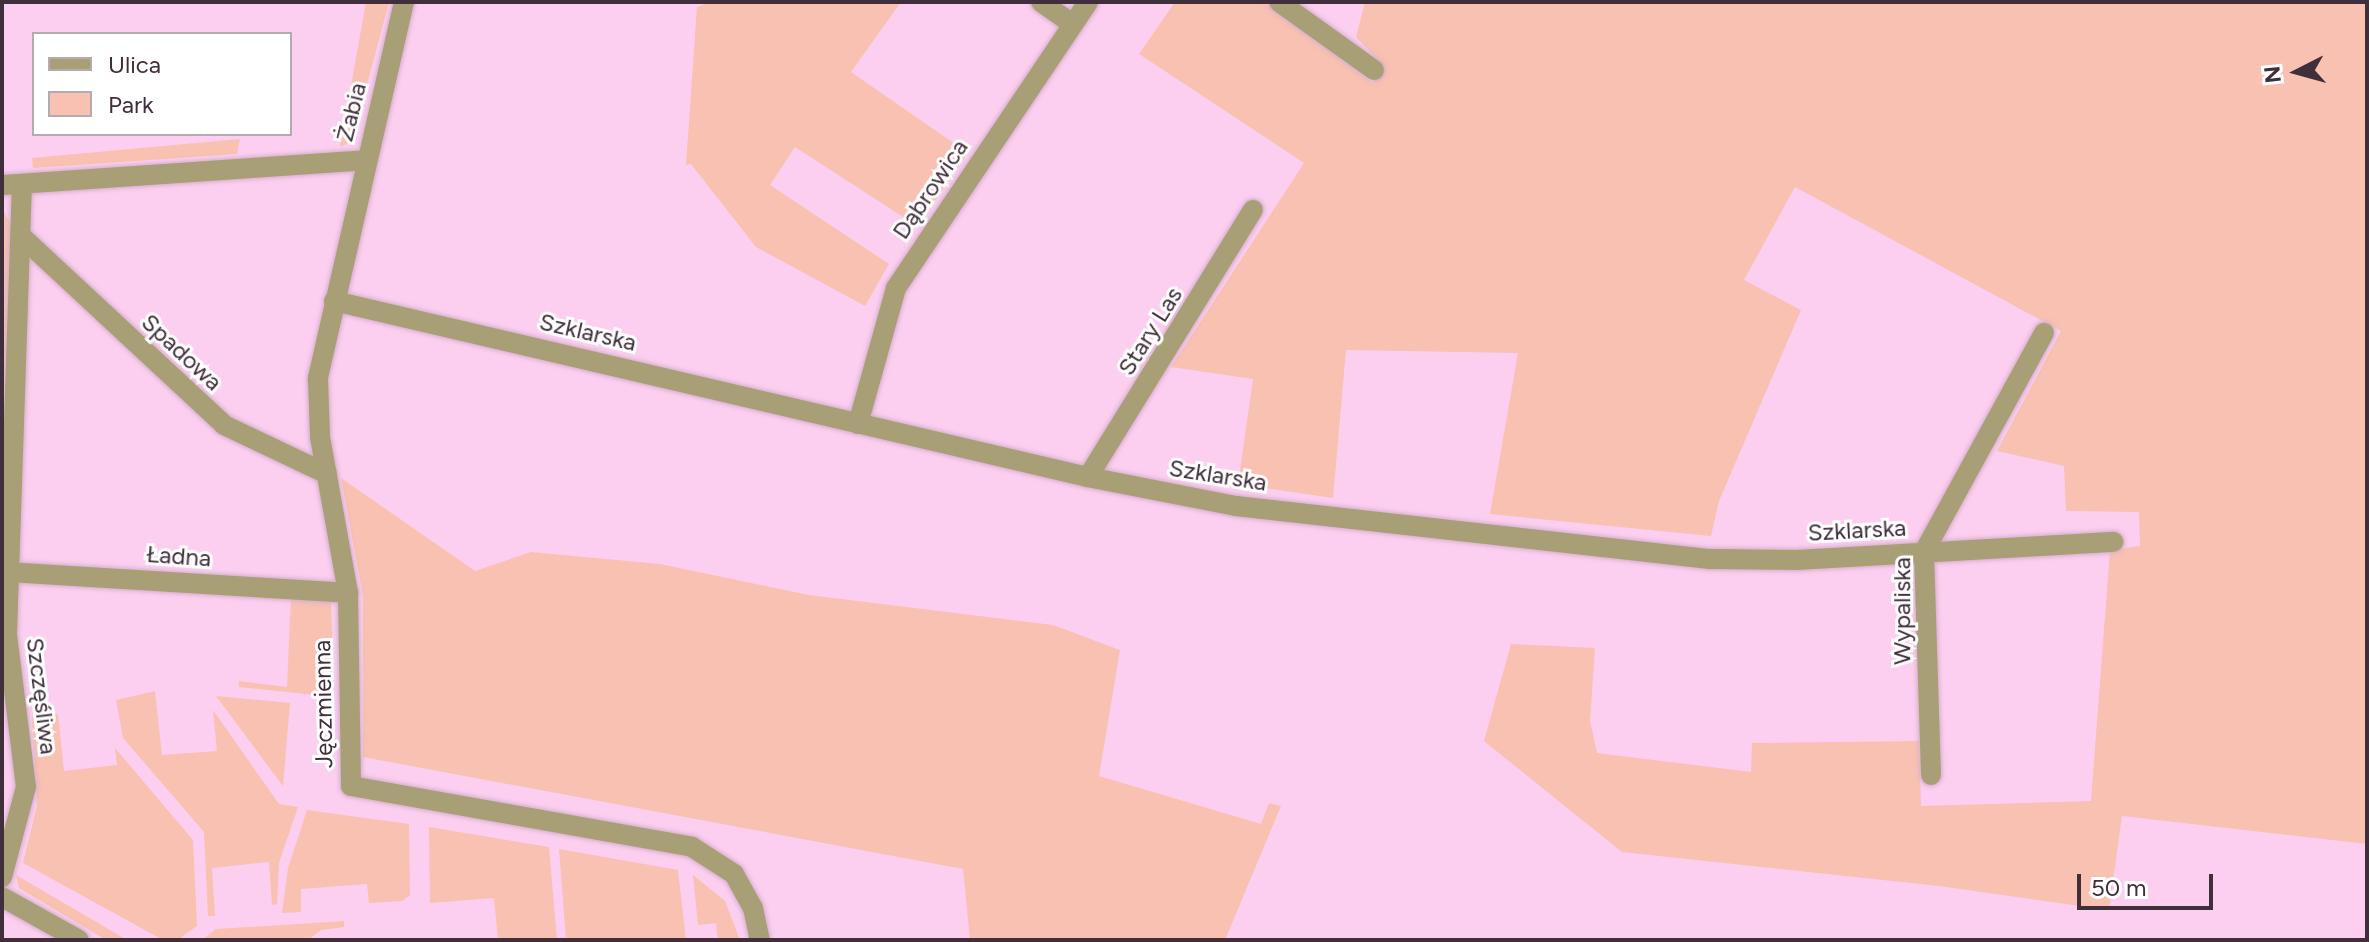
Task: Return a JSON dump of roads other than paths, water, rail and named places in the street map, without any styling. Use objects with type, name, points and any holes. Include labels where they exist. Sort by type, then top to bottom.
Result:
[{"type":"street","name":"Żabia","points":[[12,184],[366,160],[404,2]]},
{"type":"street","points":[[1041,2],[1072,24]]},
{"type":"street","name":"Dąbrowica","points":[[858,424],[896,288],[1088,2]]},
{"type":"street","points":[[1279,2],[1374,70]]},
{"type":"street","name":"Jęczmienna","points":[[366,160],[334,301],[317,400],[348,593],[351,786],[692,847],[734,874],[753,908],[760,940]]},
{"type":"street","name":"Szczęśliwa","points":[[2,877],[26,787],[23,738],[7,668],[7,572],[22,237],[12,184]]},
{"type":"street","name":"Stary Las","points":[[1088,477],[1253,210]]},
{"type":"street","name":"Spadowa","points":[[22,237],[224,425],[327,474]]},
{"type":"street","name":"Szklarska","points":[[334,301],[1088,477],[1236,506],[1710,559],[2113,542]]},
{"type":"street","name":"Wypaliska","points":[[1931,775],[1924,552],[2044,333]]},
{"type":"street","name":"Ładna","points":[[7,572],[348,593]]},
{"type":"street","points":[[2,897],[79,940]]}]
